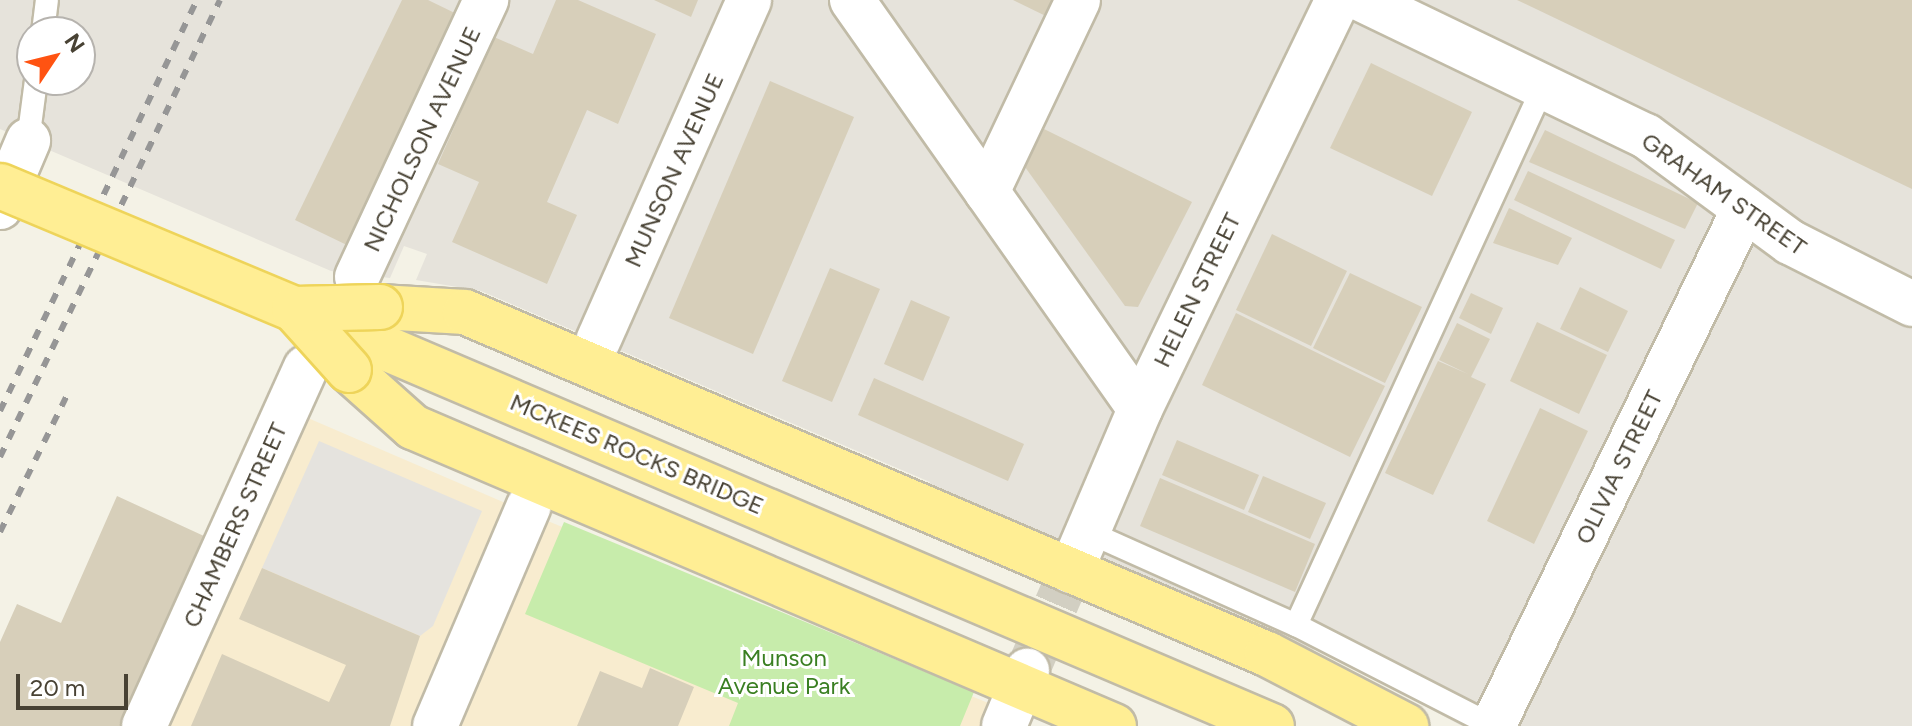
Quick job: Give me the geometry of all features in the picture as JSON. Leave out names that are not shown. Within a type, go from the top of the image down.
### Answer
[{"type":"main road","name":"MCKEES ROCKS BRIDGE","points":[[0,186],[1272,726]]},
{"type":"main road","points":[[1114,726],[1024,679],[413,427],[349,370],[303,313],[369,292],[465,312],[1075,562],[1267,654],[1406,726]]},
{"type":"street","name":"NICHOLSON AVENUE","points":[[369,292],[486,0]]},
{"type":"street","name":"MUNSON AVENUE","points":[[598,341],[749,0]]},
{"type":"street","points":[[852,0],[1140,409]]},
{"type":"street","points":[[987,192],[1078,0]]},
{"type":"street","name":"HELEN STREET","points":[[1075,562],[1140,409],[1338,0]]},
{"type":"street","name":"GRAHAM STREET","points":[[1363,0],[1646,136],[1815,258],[1912,304]]},
{"type":"street","points":[[0,207],[28,141]]},
{"type":"street","name":"OLIVIA STREET","points":[[1493,726],[1744,209]]},
{"type":"street","name":"CHAMBERS STREET","points":[[144,726],[306,368]]},
{"type":"street","points":[[435,726],[529,506]]},
{"type":"street","points":[[1004,726],[1024,679]]},
{"type":"lane","points":[[1296,625],[1543,87]]},
{"type":"lane","points":[[28,141],[34,96]]},
{"type":"lane","points":[[1075,562],[1296,625],[1493,726]]},
{"type":"shaded area","points":[[0,0],[1912,0],[1912,726],[1462,726],[1315,647],[1296,683],[914,520],[930,482],[481,291],[416,280],[427,254],[404,246],[390,278],[331,271],[0,129]]},
{"type":"shaded area","points":[[287,409],[526,512],[1010,712],[1004,726],[144,726]]},
{"type":"shaded area","points":[[319,441],[482,511],[433,626],[420,636],[262,568]]},
{"type":"green space","name":"Munson Avenue Park","points":[[564,522],[974,692],[960,726],[729,726],[738,703],[525,614]]},
{"type":"building","points":[[402,0],[428,0],[463,17],[351,247],[295,220]]},
{"type":"building","points":[[556,0],[578,0],[656,34],[618,124],[587,110],[547,202],[577,215],[547,284],[452,242],[479,182],[438,164],[494,37],[533,54]]},
{"type":"building","points":[[654,0],[698,0],[691,17]]},
{"type":"building","points":[[1013,0],[1064,0],[1054,20]]},
{"type":"building","points":[[1517,0],[1912,0],[1912,189]]},
{"type":"building","points":[[1371,63],[1472,112],[1432,196],[1330,148]]},
{"type":"building","points":[[770,81],[854,117],[753,354],[669,318]]},
{"type":"building","points":[[1044,129],[1192,202],[1138,307],[1125,306],[1025,167]]},
{"type":"building","points":[[1545,130],[1698,203],[1685,229],[1529,162]]},
{"type":"building","points":[[1528,171],[1675,240],[1661,269],[1514,200]]},
{"type":"building","points":[[1509,208],[1572,238],[1558,265],[1493,243]]},
{"type":"building","points":[[1272,234],[1347,271],[1311,346],[1236,310]]},
{"type":"building","points":[[830,268],[880,289],[832,402],[782,381]]},
{"type":"building","points":[[1350,273],[1422,307],[1385,383],[1313,348]]},
{"type":"building","points":[[1580,287],[1628,311],[1608,352],[1560,329]]},
{"type":"building","points":[[1471,293],[1503,308],[1491,334],[1459,318]]},
{"type":"building","points":[[911,300],[950,317],[923,381],[884,364]]},
{"type":"building","points":[[1236,313],[1385,386],[1350,457],[1202,385]]},
{"type":"building","points":[[1537,322],[1607,355],[1579,414],[1510,381]]},
{"type":"building","points":[[1457,323],[1490,339],[1471,377],[1486,384],[1433,495],[1385,473],[1438,361],[1468,374],[1439,360]]},
{"type":"building","points":[[874,378],[1024,444],[1008,481],[858,415]]},
{"type":"building","points":[[1540,408],[1588,431],[1534,544],[1487,521]]},
{"type":"building","points":[[1177,440],[1259,475],[1244,510],[1162,475]]},
{"type":"building","points":[[1263,476],[1326,503],[1310,539],[1248,512]]},
{"type":"building","points":[[1160,478],[1315,544],[1295,592],[1140,526]]},
{"type":"building","points":[[117,496],[217,542],[134,726],[0,726],[0,642],[17,604],[61,623]]},
{"type":"building","points":[[262,568],[420,636],[390,726],[191,726],[222,654],[329,702],[346,665],[239,619]]},
{"type":"building","points":[[650,668],[694,687],[678,726],[577,726],[600,671],[642,688]]},
{"type":"tunnel","points":[[529,506],[598,341]]},
{"type":"tunnel","points":[[1030,665],[1065,584]]},
{"type":"railway","points":[[0,411],[197,0]]},
{"type":"railway","points":[[0,457],[220,0]]},
{"type":"railway","points":[[0,532],[66,397]]}]
